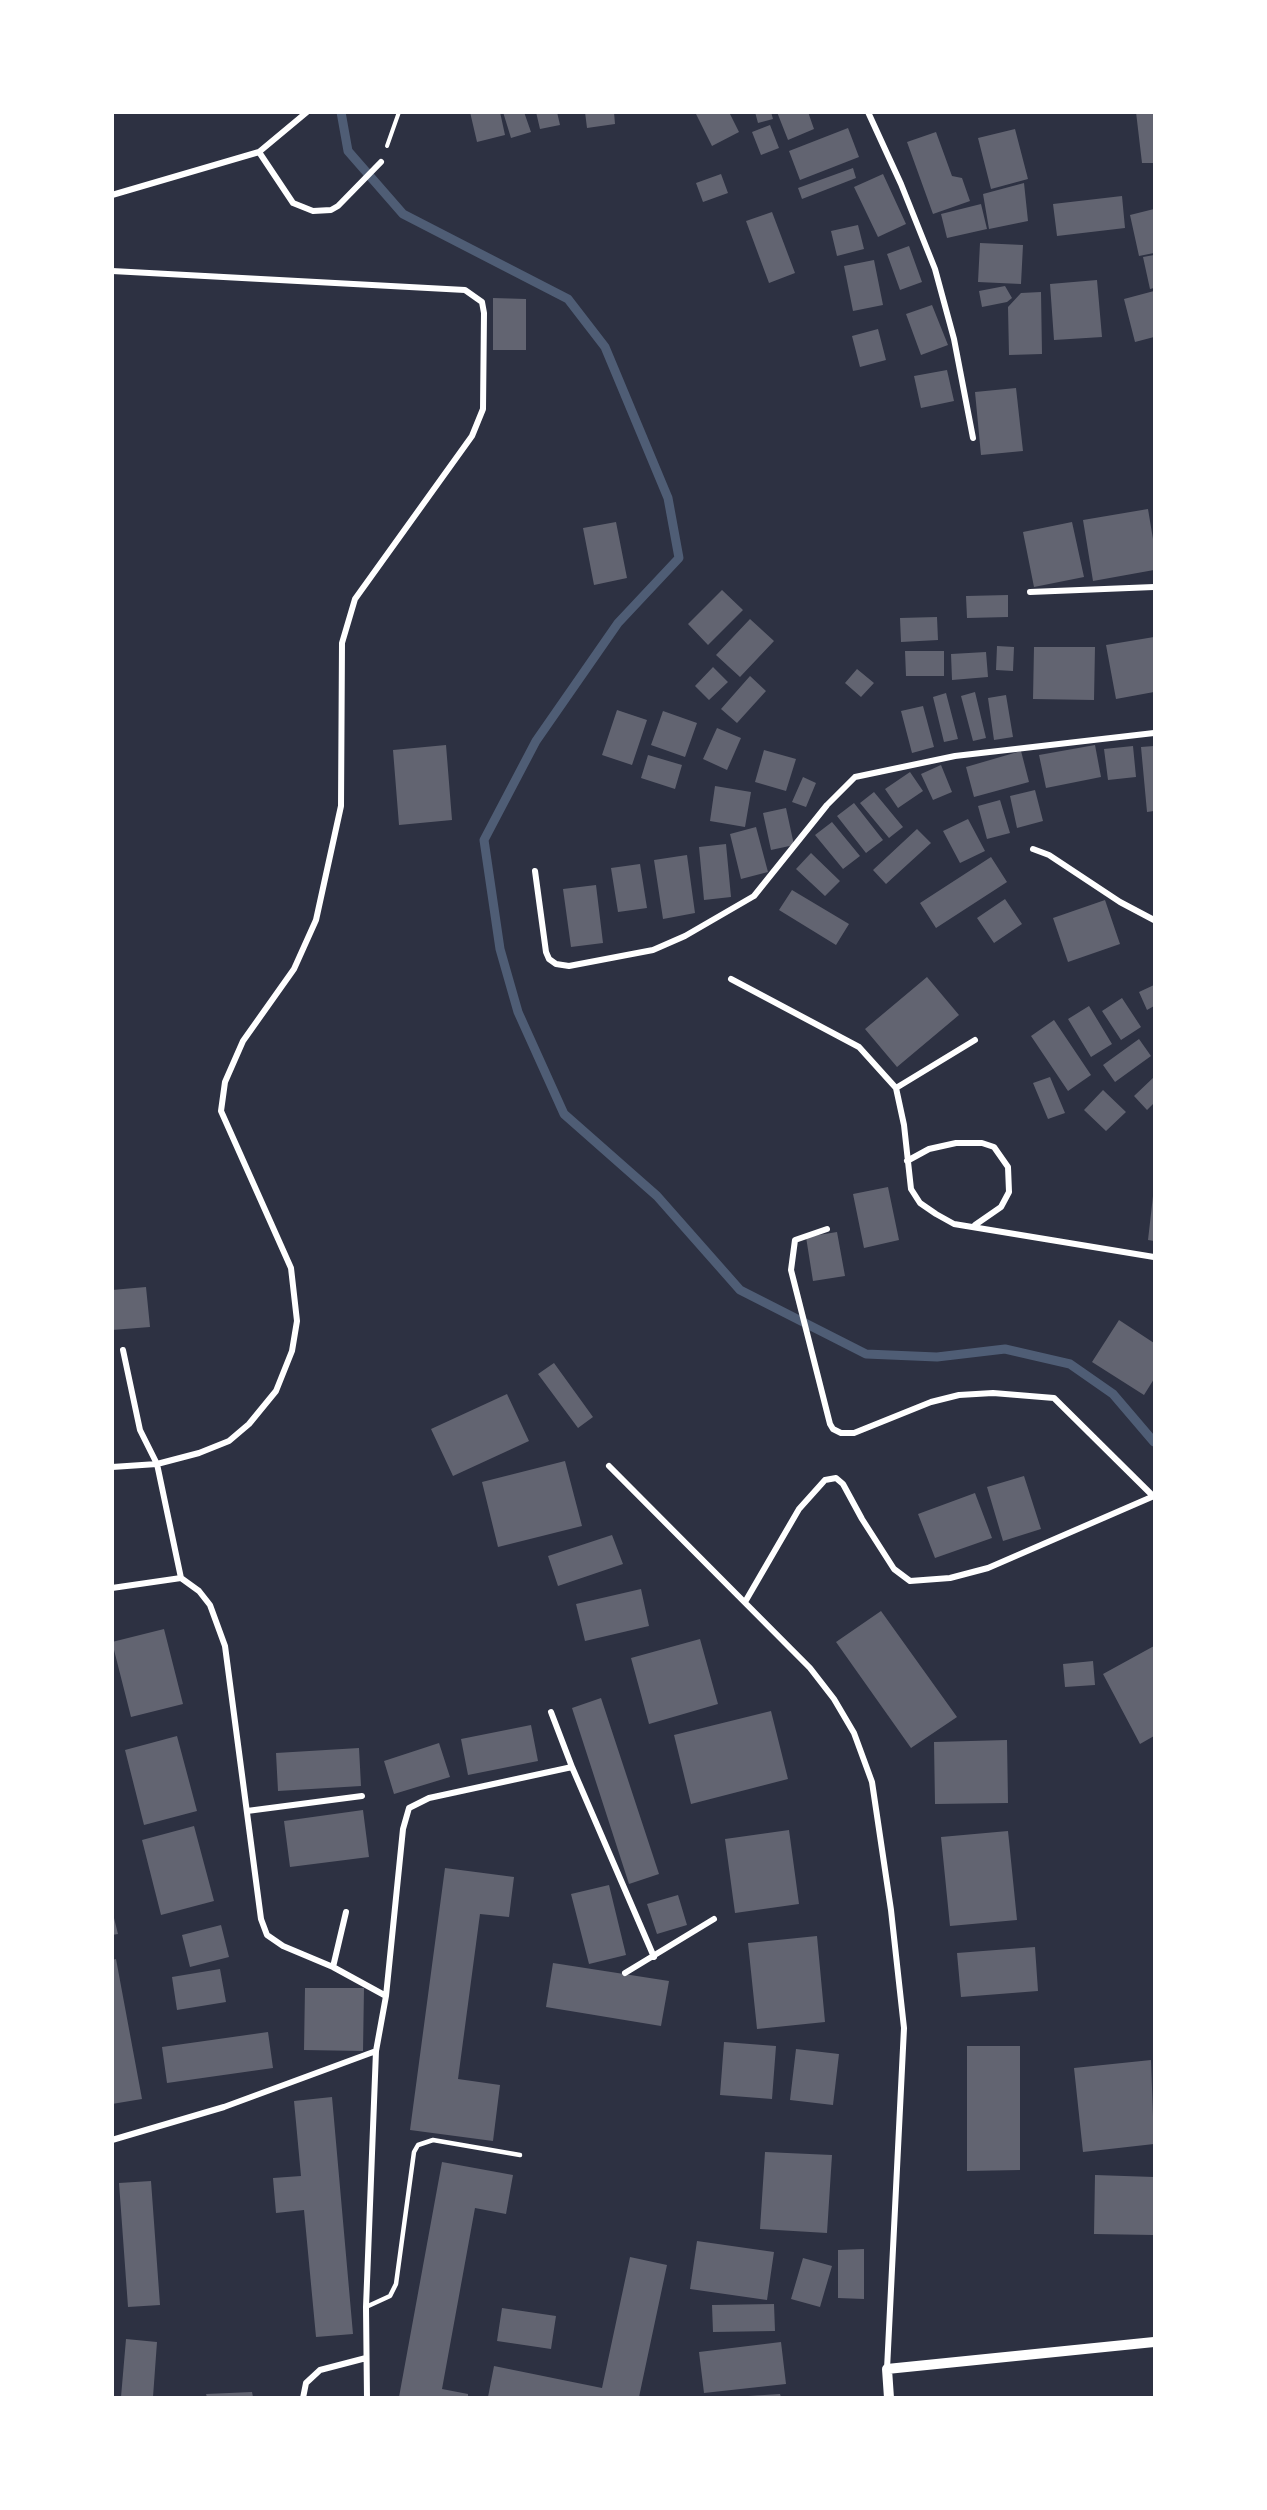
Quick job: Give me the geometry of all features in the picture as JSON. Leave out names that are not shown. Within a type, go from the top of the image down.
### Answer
[{"type":"street","points":[[112,195],[259,152],[307,112]]},
{"type":"street","points":[[868,112],[901,184],[935,268],[954,339],[973,438]]},
{"type":"street","points":[[259,152],[293,203],[301,208],[314,211],[332,210],[381,162]]},
{"type":"street","points":[[112,271],[465,290],[482,302],[484,314],[483,410],[472,436],[355,599],[342,643],[341,806],[316,920],[294,969],[243,1041],[225,1082],[221,1111],[291,1268],[297,1321],[292,1351],[276,1391],[249,1424],[230,1441],[199,1453],[157,1464],[112,1467]]},
{"type":"street","points":[[1030,592],[1155,587]]},
{"type":"street","points":[[535,871],[546,952],[549,959],[556,964],[569,966],[653,950],[685,936],[754,896],[827,805],[855,777],[955,756],[1155,733]]},
{"type":"street","points":[[1033,849],[1049,855],[1120,902],[1155,920]]},
{"type":"street","points":[[731,979],[859,1047],[896,1088],[904,1125],[911,1189],[920,1203],[954,1224],[1155,1257]]},
{"type":"street","points":[[896,1088],[975,1040]]},
{"type":"street","points":[[907,1161],[929,1149],[956,1143],[982,1143],[994,1147],[1008,1167],[1009,1192],[1001,1207],[975,1226]]},
{"type":"street","points":[[745,1602],[798,1509],[825,1480],[836,1478],[843,1484],[894,1569],[910,1581],[950,1578],[988,1568],[1154,1496],[1054,1398],[993,1393],[959,1395],[931,1402],[854,1433],[841,1433],[830,1424],[790,1270],[795,1240],[827,1229]]},
{"type":"street","points":[[123,1350],[140,1430],[157,1464],[181,1578],[199,1591],[210,1605],[225,1646],[261,1919],[267,1935],[282,1946],[333,1967],[386,1996]]},
{"type":"street","points":[[609,1466],[810,1668],[834,1699],[854,1733],[872,1782],[891,1910],[904,2028],[887,2369],[889,2397]]},
{"type":"street","points":[[112,1588],[181,1578]]},
{"type":"street","points":[[551,1712],[572,1767],[654,1957]]},
{"type":"street","points":[[367,2397],[366,2307],[376,2051],[386,1996],[403,1829],[409,1808],[429,1798],[572,1767]]},
{"type":"street","points":[[247,1811],[362,1796]]},
{"type":"street","points":[[333,1967],[346,1912]]},
{"type":"street","points":[[625,1973],[714,1919]]},
{"type":"street","points":[[112,2140],[224,2107],[376,2051]]},
{"type":"street","points":[[887,2369],[1155,2342]]},
{"type":"street","points":[[303,2397],[306,2383],[320,2370],[366,2358]]},
{"type":"lane","points":[[366,2307],[390,2296],[396,2284],[414,2152],[418,2145],[433,2140],[520,2155]]},
{"type":"path","points":[[381,162],[399,112]]},
{"type":"building","points":[[470,112],[500,112],[505,135],[477,142]]},
{"type":"building","points":[[503,112],[524,112],[531,132],[511,138]]},
{"type":"building","points":[[536,112],[557,112],[560,125],[540,129]]},
{"type":"building","points":[[585,112],[614,112],[615,124],[587,128]]},
{"type":"building","points":[[695,112],[729,112],[739,132],[712,146]]},
{"type":"building","points":[[755,112],[771,112],[773,119],[758,123]]},
{"type":"building","points":[[777,112],[808,112],[814,129],[788,140]]},
{"type":"building","points":[[1136,112],[1154,112],[1154,163],[1142,163]]},
{"type":"building","points":[[770,125],[779,148],[761,155],[752,132]]},
{"type":"building","points":[[848,128],[859,157],[800,180],[789,151]]},
{"type":"building","points":[[1015,129],[1028,179],[991,189],[978,138]]},
{"type":"building","points":[[936,132],[952,176],[962,178],[970,201],[933,214],[907,142]]},
{"type":"building","points":[[853,168],[856,178],[802,199],[798,188]]},
{"type":"building","points":[[721,174],[728,193],[703,202],[696,183]]},
{"type":"building","points":[[883,174],[906,224],[878,237],[854,187]]},
{"type":"building","points":[[1024,183],[1028,221],[989,229],[983,194]]},
{"type":"building","points":[[1122,196],[1125,228],[1057,236],[1053,204]]},
{"type":"building","points":[[981,204],[987,229],[947,238],[941,214]]},
{"type":"building","points":[[1154,209],[1154,253],[1139,256],[1130,215]]},
{"type":"building","points":[[772,212],[795,273],[769,283],[746,221]]},
{"type":"building","points":[[858,225],[864,249],[837,256],[831,231]]},
{"type":"building","points":[[980,243],[1023,245],[1021,284],[978,282]]},
{"type":"building","points":[[909,246],[922,282],[900,290],[887,254]]},
{"type":"building","points":[[1154,255],[1154,288],[1150,289],[1143,257]]},
{"type":"building","points":[[874,260],[883,305],[853,311],[844,266]]},
{"type":"building","points":[[1097,280],[1102,337],[1054,340],[1050,284]]},
{"type":"building","points":[[1005,286],[1012,298],[1007,302],[982,307],[979,291]]},
{"type":"building","points":[[1154,291],[1154,337],[1135,342],[1124,299]]},
{"type":"building","points":[[1041,292],[1042,354],[1009,355],[1008,307],[1021,293]]},
{"type":"building","points":[[493,298],[526,299],[526,350],[493,350]]},
{"type":"building","points":[[932,305],[948,345],[921,355],[906,314]]},
{"type":"building","points":[[878,329],[886,360],[860,367],[852,336]]},
{"type":"building","points":[[947,370],[954,401],[921,408],[914,376]]},
{"type":"building","points":[[1016,388],[1023,451],[981,455],[975,392]]},
{"type":"building","points":[[1148,509],[1154,545],[1154,570],[1093,581],[1083,520]]},
{"type":"building","points":[[616,522],[627,578],[594,585],[583,528]]},
{"type":"building","points":[[1072,522],[1084,577],[1034,587],[1023,532]]},
{"type":"building","points":[[722,590],[743,610],[708,645],[688,624]]},
{"type":"building","points":[[1008,595],[1008,617],[967,618],[966,596]]},
{"type":"building","points":[[937,617],[938,640],[901,642],[900,618]]},
{"type":"building","points":[[750,619],[774,641],[740,677],[716,655]]},
{"type":"building","points":[[1154,637],[1154,692],[1116,699],[1106,645]]},
{"type":"building","points":[[997,646],[1014,647],[1013,671],[996,670]]},
{"type":"building","points":[[1034,647],[1095,647],[1094,700],[1033,699]]},
{"type":"building","points":[[905,651],[944,651],[944,676],[906,676]]},
{"type":"building","points":[[986,652],[988,677],[952,680],[951,654]]},
{"type":"building","points":[[713,667],[728,682],[709,700],[695,686]]},
{"type":"building","points":[[857,669],[874,683],[861,697],[845,683]]},
{"type":"building","points":[[750,676],[766,691],[737,723],[721,709]]},
{"type":"building","points":[[975,692],[986,738],[973,741],[961,696]]},
{"type":"building","points":[[946,693],[958,739],[944,742],[933,697]]},
{"type":"building","points":[[1006,695],[1013,737],[994,740],[988,698]]},
{"type":"building","points":[[923,706],[934,747],[912,753],[901,711]]},
{"type":"building","points":[[617,710],[647,720],[632,765],[602,755]]},
{"type":"building","points":[[663,711],[697,723],[685,757],[651,745]]},
{"type":"building","points":[[717,728],[741,738],[727,770],[703,759]]},
{"type":"building","points":[[446,745],[452,820],[399,825],[393,750]]},
{"type":"building","points":[[1095,745],[1101,777],[1046,788],[1039,755]]},
{"type":"building","points":[[1133,746],[1136,777],[1108,780],[1104,749]]},
{"type":"building","points":[[1154,746],[1154,811],[1147,812],[1141,747]]},
{"type":"building","points":[[764,750],[796,759],[786,791],[755,782]]},
{"type":"building","points":[[1021,751],[1029,782],[974,797],[966,767]]},
{"type":"building","points":[[648,755],[682,765],[675,789],[641,778]]},
{"type":"building","points":[[941,765],[952,792],[933,800],[921,774]]},
{"type":"building","points":[[910,772],[923,791],[898,808],[885,789]]},
{"type":"building","points":[[803,777],[816,783],[806,807],[792,802]]},
{"type":"building","points":[[715,786],[751,792],[745,827],[710,821]]},
{"type":"building","points":[[1035,790],[1043,821],[1017,828],[1010,796]]},
{"type":"building","points":[[874,792],[903,827],[889,838],[860,803]]},
{"type":"building","points":[[1000,800],[1010,833],[987,839],[978,806]]},
{"type":"building","points":[[854,803],[883,840],[866,853],[837,816]]},
{"type":"building","points":[[786,808],[794,845],[771,850],[763,813]]},
{"type":"building","points":[[968,819],[985,851],[960,863],[943,831]]},
{"type":"building","points":[[832,822],[860,856],[843,869],[815,835]]},
{"type":"building","points":[[756,827],[768,872],[741,879],[730,834]]},
{"type":"building","points":[[917,829],[931,843],[886,884],[873,870]]},
{"type":"building","points":[[726,844],[731,897],[704,900],[699,847]]},
{"type":"building","points":[[811,853],[840,881],[825,896],[796,869]]},
{"type":"building","points":[[687,855],[695,913],[663,919],[654,860]]},
{"type":"building","points":[[991,857],[1007,882],[936,928],[920,903]]},
{"type":"building","points":[[640,864],[647,908],[618,912],[611,868]]},
{"type":"building","points":[[596,885],[603,943],[571,947],[563,889]]},
{"type":"building","points":[[792,890],[849,924],[836,945],[779,910]]},
{"type":"building","points":[[1005,899],[1022,924],[994,943],[977,918]]},
{"type":"building","points":[[1105,900],[1120,944],[1068,962],[1053,918]]},
{"type":"building","points":[[927,977],[959,1015],[897,1067],[865,1029]]},
{"type":"building","points":[[1154,985],[1154,1006],[1147,1010],[1139,992]]},
{"type":"building","points":[[1122,998],[1141,1027],[1121,1040],[1102,1011]]},
{"type":"building","points":[[1089,1006],[1112,1044],[1091,1057],[1068,1019]]},
{"type":"building","points":[[1054,1020],[1091,1075],[1068,1091],[1031,1036]]},
{"type":"building","points":[[1139,1039],[1151,1056],[1115,1082],[1103,1065]]},
{"type":"building","points":[[1050,1077],[1065,1113],[1048,1119],[1033,1083]]},
{"type":"building","points":[[1154,1077],[1154,1103],[1147,1110],[1134,1096]]},
{"type":"building","points":[[1103,1090],[1126,1112],[1106,1131],[1084,1110]]},
{"type":"building","points":[[888,1187],[899,1240],[864,1248],[853,1194]]},
{"type":"building","points":[[1154,1196],[1154,1241],[1148,1240]]},
{"type":"building","points":[[837,1232],[845,1276],[813,1281],[806,1237]]},
{"type":"building","points":[[146,1287],[150,1327],[112,1330],[112,1290]]},
{"type":"building","points":[[1119,1320],[1154,1343],[1154,1379],[1144,1395],[1092,1362]]},
{"type":"building","points":[[554,1363],[593,1417],[578,1428],[538,1374]]},
{"type":"building","points":[[507,1394],[529,1441],[453,1476],[431,1429]]},
{"type":"building","points":[[565,1461],[582,1526],[498,1547],[482,1482]]},
{"type":"building","points":[[1024,1476],[1041,1529],[1003,1541],[987,1487]]},
{"type":"building","points":[[975,1493],[992,1538],[935,1558],[918,1514]]},
{"type":"building","points":[[612,1535],[623,1564],[558,1586],[548,1556]]},
{"type":"building","points":[[641,1589],[649,1626],[585,1641],[576,1604]]},
{"type":"building","points":[[881,1611],[957,1717],[911,1748],[836,1642]]},
{"type":"building","points":[[164,1629],[183,1704],[131,1717],[112,1642]]},
{"type":"building","points":[[700,1639],[718,1704],[649,1724],[631,1658]]},
{"type":"building","points":[[1154,1646],[1154,1736],[1140,1744],[1103,1674]]},
{"type":"building","points":[[1093,1661],[1095,1685],[1065,1687],[1063,1664]]},
{"type":"building","points":[[601,1698],[659,1874],[629,1884],[572,1708]]},
{"type":"building","points":[[771,1711],[788,1779],[691,1804],[674,1735]]},
{"type":"building","points":[[531,1725],[538,1761],[468,1775],[461,1739]]},
{"type":"building","points":[[177,1736],[197,1811],[144,1825],[125,1750]]},
{"type":"building","points":[[1007,1740],[1008,1803],[935,1804],[934,1742]]},
{"type":"building","points":[[439,1743],[450,1777],[394,1794],[384,1761]]},
{"type":"building","points":[[359,1748],[361,1786],[278,1791],[276,1753]]},
{"type":"building","points":[[363,1810],[369,1857],[290,1867],[284,1821]]},
{"type":"building","points":[[194,1826],[214,1901],[161,1915],[142,1840]]},
{"type":"building","points":[[789,1830],[799,1904],[735,1913],[725,1839]]},
{"type":"building","points":[[1008,1831],[1017,1920],[950,1926],[941,1837]]},
{"type":"building","points":[[445,1868],[514,1877],[509,1917],[480,1914],[458,2079],[500,2085],[493,2141],[410,2130]]},
{"type":"building","points":[[609,1885],[626,1955],[589,1964],[571,1894]]},
{"type":"building","points":[[678,1895],[687,1925],[657,1934],[647,1904]]},
{"type":"building","points":[[112,1910],[118,1934],[112,1935]]},
{"type":"building","points":[[221,1925],[229,1957],[190,1967],[182,1935]]},
{"type":"building","points":[[817,1936],[825,2022],[757,2029],[748,1943]]},
{"type":"building","points":[[1035,1947],[1038,1991],[961,1997],[957,1953]]},
{"type":"building","points":[[116,1959],[142,2099],[112,2104],[112,1960]]},
{"type":"building","points":[[553,1963],[669,1981],[661,2026],[546,2007]]},
{"type":"building","points":[[220,1969],[226,2002],[177,2010],[172,1977]]},
{"type":"building","points":[[305,1988],[364,1988],[363,2051],[304,2050]]},
{"type":"building","points":[[268,2032],[273,2068],[167,2083],[162,2047]]},
{"type":"building","points":[[724,2042],[776,2046],[772,2099],[720,2095]]},
{"type":"building","points":[[967,2046],[1020,2046],[1020,2170],[967,2171]]},
{"type":"building","points":[[796,2049],[839,2054],[833,2105],[790,2100]]},
{"type":"building","points":[[1151,2060],[1154,2144],[1083,2152],[1074,2068]]},
{"type":"building","points":[[332,2097],[353,2334],[316,2337],[304,2210],[276,2213],[273,2178],[301,2176],[294,2101]]},
{"type":"building","points":[[765,2152],[832,2155],[827,2233],[760,2229]]},
{"type":"building","points":[[442,2162],[513,2175],[506,2214],[475,2208],[442,2389],[468,2394],[468,2397],[399,2397]]},
{"type":"building","points":[[1095,2175],[1154,2177],[1154,2235],[1094,2234]]},
{"type":"building","points":[[151,2181],[160,2305],[128,2307],[119,2183]]},
{"type":"building","points":[[697,2241],[774,2252],[767,2300],[690,2289]]},
{"type":"building","points":[[864,2249],[864,2299],[838,2298],[838,2250]]},
{"type":"building","points":[[630,2257],[667,2265],[639,2397],[488,2397],[494,2366],[602,2388]]},
{"type":"building","points":[[803,2258],[832,2266],[820,2307],[791,2299]]},
{"type":"building","points":[[774,2304],[775,2331],[713,2332],[712,2305]]},
{"type":"building","points":[[502,2308],[556,2316],[551,2349],[497,2341]]},
{"type":"building","points":[[126,2339],[157,2342],[153,2397],[121,2397]]},
{"type":"building","points":[[781,2342],[786,2384],[704,2393],[699,2352]]},
{"type":"building","points":[[252,2392],[253,2397],[207,2397],[206,2394]]},
{"type":"building","points":[[780,2394],[781,2397],[748,2397],[748,2396]]},
{"type":"waterway","points":[[341,112],[348,151],[403,214],[568,299],[605,347],[668,498],[679,558],[618,623],[536,741],[484,840],[500,949],[518,1012],[564,1114],[657,1196],[740,1290],[866,1354],[937,1357],[1005,1349],[1070,1364],[1113,1394],[1154,1442]]}]
